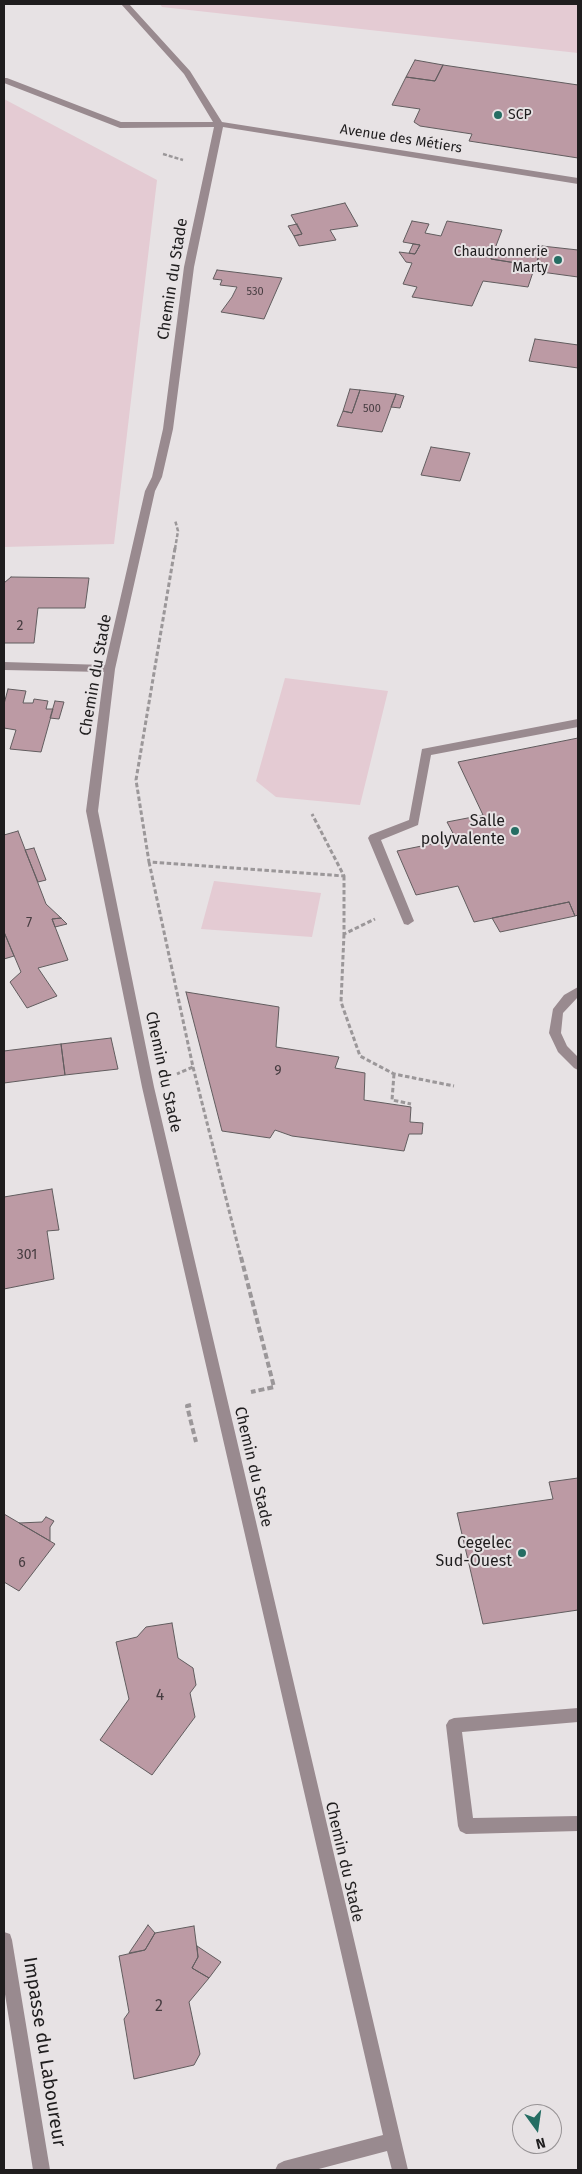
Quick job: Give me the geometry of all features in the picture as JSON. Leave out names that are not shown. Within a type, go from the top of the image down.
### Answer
[{"type":"street","points":[[125,4],[187,73],[219,124]]},
{"type":"street","name":"Avenue des Métiers","points":[[4,80],[120,125],[219,124],[578,181]]},
{"type":"street","name":"Chemin du Stade","points":[[219,124],[189,267],[168,429],[157,477],[150,491],[110,669],[92,811],[148,1087],[400,2170]]},
{"type":"street","points":[[4,666],[110,669]]},
{"type":"street","points":[[408,921],[374,838],[414,822],[426,752],[578,723]]},
{"type":"street","points":[[578,990],[568,998],[557,1012],[555,1033],[562,1049],[578,1065]]},
{"type":"street","points":[[578,1715],[454,1725],[466,1826],[578,1824]]},
{"type":"street","name":"Impasse du Laboureur","points":[[4,1940],[42,2170]]},
{"type":"street","points":[[284,2170],[392,2141]]},
{"type":"path","points":[[150,491],[170,498],[178,531],[136,780],[149,862],[192,1067],[274,1387],[220,1398]]},
{"type":"path","points":[[312,814],[344,876],[341,1002],[360,1056],[394,1074],[454,1086]]},
{"type":"path","points":[[149,862],[344,876]]},
{"type":"path","points":[[344,934],[402,906]]},
{"type":"path","points":[[148,1087],[192,1067]]},
{"type":"path","points":[[394,1074],[392,1100],[411,1104]]},
{"type":"shaded area","points":[[160,4],[578,4],[578,53],[162,7]]},
{"type":"shaded area","points":[[4,99],[157,180],[114,544],[4,547]]},
{"type":"shaded area","points":[[285,678],[388,691],[360,805],[276,797],[256,781]]},
{"type":"shaded area","points":[[214,881],[321,893],[312,937],[201,929]]},
{"type":"building","points":[[415,60],[443,65],[435,81],[406,77]]},
{"type":"building","name":"SCP","points":[[443,65],[578,85],[578,158],[469,141],[472,134],[420,126],[414,122],[420,109],[392,105],[406,77],[435,81]]},
{"type":"building","points":[[345,203],[358,226],[330,230],[336,240],[299,246],[294,236],[302,234],[291,215]]},
{"type":"building","points":[[412,221],[429,224],[425,233],[441,236],[447,221],[502,230],[491,259],[535,266],[528,287],[483,281],[472,306],[412,297],[417,287],[403,284],[412,263],[406,262],[399,252],[415,254],[420,245],[403,242]]},
{"type":"building","points":[[297,224],[302,234],[294,236],[288,226]]},
{"type":"building","points":[[413,244],[420,245],[415,254],[409,253]]},
{"type":"building","name":"Chaudronnerie Marty","points":[[542,246],[578,250],[578,277],[534,271]]},
{"type":"building","points":[[495,247],[540,254],[535,266],[491,259]]},
{"type":"building","points":[[217,270],[282,278],[264,319],[221,312],[237,287],[220,285],[222,280],[213,279]]},
{"type":"building","points":[[535,339],[578,345],[578,368],[529,361]]},
{"type":"building","points":[[350,389],[360,390],[352,413],[343,411]]},
{"type":"building","points":[[360,390],[396,394],[382,432],[337,426],[343,411],[352,413]]},
{"type":"building","points":[[396,394],[404,396],[400,408],[391,407]]},
{"type":"building","points":[[431,447],[470,453],[460,481],[421,475]]},
{"type":"building","points":[[11,577],[89,578],[85,608],[38,608],[34,643],[4,643],[4,583]]},
{"type":"building","points":[[8,689],[26,691],[23,703],[33,703],[34,699],[48,701],[46,709],[53,709],[41,752],[10,749],[16,730],[4,728],[4,704]]},
{"type":"building","points":[[55,701],[64,702],[59,719],[50,718]]},
{"type":"building","name":"Salle polyvalente","points":[[578,738],[578,915],[575,916],[569,902],[474,922],[458,886],[416,895],[397,851],[456,839],[447,822],[483,815],[458,762]]},
{"type":"building","points":[[18,831],[46,904],[61,918],[52,919],[68,960],[38,968],[57,996],[27,1008],[10,982],[21,972],[4,932],[4,835]]},
{"type":"building","points":[[34,848],[46,880],[38,882],[25,850]]},
{"type":"building","points":[[569,902],[575,916],[500,932],[492,918]]},
{"type":"building","points":[[61,918],[67,924],[55,927],[52,919]]},
{"type":"building","points":[[4,932],[14,956],[4,959]]},
{"type":"building","points":[[186,992],[279,1007],[276,1047],[339,1057],[335,1068],[365,1073],[364,1100],[411,1107],[410,1122],[423,1123],[422,1134],[409,1134],[404,1151],[292,1136],[275,1130],[270,1138],[222,1131]]},
{"type":"building","points":[[111,1038],[118,1069],[65,1075],[61,1044]]},
{"type":"building","points":[[61,1044],[65,1075],[4,1083],[4,1051]]},
{"type":"building","points":[[52,1189],[59,1230],[47,1231],[54,1279],[4,1289],[4,1197]]},
{"type":"building","name":"Cegelec Sud-Ouest","points":[[578,1478],[578,1610],[483,1624],[457,1513],[553,1499],[549,1482]]},
{"type":"building","points":[[4,1514],[55,1544],[19,1591],[4,1582]]},
{"type":"building","points":[[46,1517],[54,1521],[50,1527],[50,1541],[19,1523],[42,1522]]},
{"type":"building","points":[[172,1623],[178,1658],[193,1668],[196,1685],[190,1693],[195,1717],[152,1775],[100,1740],[129,1699],[116,1642],[137,1637],[146,1627]]},
{"type":"building","points":[[148,1925],[155,1933],[145,1950],[129,1953]]},
{"type":"building","points":[[194,1926],[198,1957],[192,1968],[209,1978],[189,2002],[200,2054],[194,2065],[134,2079],[124,2019],[129,2012],[119,1956],[145,1950],[155,1933]]},
{"type":"building","points":[[197,1946],[221,1962],[209,1978],[192,1968],[198,1957]]},
{"type":"place","name":"SCP","points":[[498,115]]},
{"type":"place","name":"Chaudronnerie Marty","points":[[558,260]]},
{"type":"place","name":"Salle polyvalente","points":[[515,831]]},
{"type":"place","name":"Cegelec Sud-Ouest","points":[[522,1553]]}]
